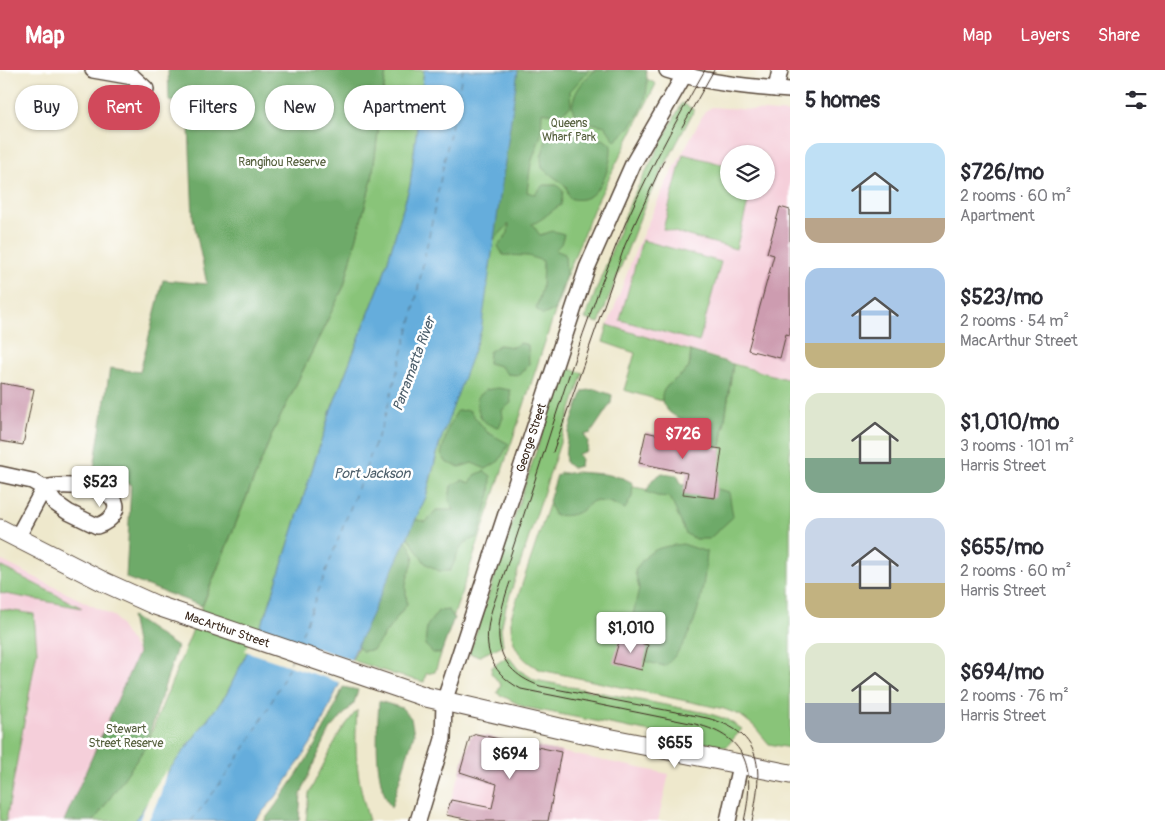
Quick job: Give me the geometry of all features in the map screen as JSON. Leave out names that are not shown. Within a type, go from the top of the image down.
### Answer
[{"type":"main road","name":"MacArthur Street","points":[[0,530],[104,582],[155,604],[444,702],[567,730],[790,774]]},
{"type":"street","points":[[93,70],[133,77],[142,85]]},
{"type":"street","points":[[667,70],[723,83],[783,89],[780,70]]},
{"type":"street","name":"George Street","points":[[418,821],[443,739],[444,702],[587,268],[633,164],[685,73]]},
{"type":"street","points":[[0,474],[32,481],[44,488],[17,538]]},
{"type":"street","points":[[728,821],[740,765]]},
{"type":"shaded area","points":[[712,107],[790,113],[790,380],[608,325],[636,249],[665,185],[705,111]]},
{"type":"shaded area","points":[[0,560],[115,617],[138,653],[64,821],[0,821]]},
{"type":"shaded area","points":[[473,734],[669,774],[658,821],[475,821],[446,815]]},
{"type":"green space","name":"Rangihou Reserve","points":[[168,70],[386,71],[384,85],[344,85],[344,130],[378,130],[372,179],[344,286],[273,432],[202,606],[126,578],[131,484],[94,468],[110,368],[140,372],[163,280],[207,284],[193,218],[189,130],[255,130],[255,85],[170,85],[169,101]]},
{"type":"green space","points":[[386,70],[424,70],[422,85],[384,85]]},
{"type":"green space","points":[[512,70],[589,70],[570,91],[571,106],[559,115],[542,112],[541,135],[531,163],[527,192],[535,194],[543,185],[557,185],[563,191],[561,205],[532,224],[540,235],[553,231],[564,234],[561,244],[555,250],[565,254],[566,275],[554,310],[543,315],[536,309],[542,288],[543,261],[528,256],[503,255],[498,246],[508,233],[509,224],[496,238],[486,240]]},
{"type":"green space","name":"Queens Wharf Park","points":[[518,70],[632,70],[656,84],[594,208],[569,270],[435,672],[426,674],[424,682],[352,660],[426,497],[493,241]]},
{"type":"green space","points":[[596,70],[646,70],[646,91],[641,110],[630,126],[615,141],[605,126],[581,120],[575,115],[573,108],[573,101],[580,86]]},
{"type":"green space","points":[[682,103],[694,110],[647,200],[599,323],[585,319],[632,198]]},
{"type":"green space","points":[[378,130],[417,130],[410,185],[383,277],[331,410],[267,612],[226,695],[167,773],[135,821],[93,821],[145,748],[273,432],[344,286],[372,179]]},
{"type":"green space","points":[[563,132],[593,140],[603,139],[611,145],[611,154],[606,174],[601,184],[588,197],[579,199],[569,198],[566,186],[542,168],[541,158],[547,137]]},
{"type":"green space","points":[[683,154],[720,164],[720,200],[749,200],[736,249],[663,229]]},
{"type":"green space","points":[[642,240],[721,262],[699,342],[620,320]]},
{"type":"green space","points":[[608,325],[691,351],[689,368],[666,388],[662,401],[624,390],[635,353],[603,342]]},
{"type":"green space","points":[[521,343],[528,345],[529,364],[519,375],[507,374],[500,366],[488,363],[489,352],[499,345],[513,347]]},
{"type":"green space","points":[[691,351],[733,364],[721,446],[708,447],[693,441],[682,419],[672,414],[662,402],[663,391],[689,368]]},
{"type":"green space","points":[[733,364],[790,380],[790,748],[769,744],[754,726],[740,715],[724,709],[541,670],[521,655],[512,635],[511,617],[560,472],[713,503]]},
{"type":"green space","points":[[564,367],[583,373],[506,607],[501,629],[503,645],[480,656],[469,654]]},
{"type":"green space","points":[[498,388],[510,390],[511,403],[502,410],[503,418],[499,427],[488,424],[479,414],[477,397],[485,390]]},
{"type":"green space","points":[[596,389],[612,395],[611,403],[591,433],[584,435],[588,441],[587,451],[578,454],[581,459],[580,466],[572,468],[566,463],[566,445],[570,427],[583,391]]},
{"type":"green space","points":[[469,410],[487,432],[509,444],[499,461],[486,469],[472,463],[460,467],[447,463],[441,454],[448,428],[457,411]]},
{"type":"green space","points":[[484,471],[491,476],[490,494],[478,537],[471,539],[462,546],[450,571],[439,571],[425,563],[406,534],[413,519],[426,522],[436,510],[454,510],[449,500],[451,486],[462,480],[470,483],[475,475]]},
{"type":"green space","points":[[575,472],[604,474],[623,478],[633,483],[632,497],[625,509],[609,502],[593,501],[575,514],[554,515],[549,501],[557,475]]},
{"type":"green space","points":[[662,473],[677,475],[682,485],[694,483],[729,492],[733,517],[709,539],[696,539],[686,534],[670,497],[657,496],[646,492],[652,480]]},
{"type":"green space","points":[[402,537],[412,550],[413,555],[406,584],[407,604],[373,650],[362,651],[356,644]]},
{"type":"green space","points":[[683,544],[707,552],[701,598],[691,628],[676,655],[665,666],[647,662],[637,651],[629,633],[639,588],[635,571],[644,558],[654,550]]},
{"type":"green space","points":[[0,566],[82,608],[0,593]]},
{"type":"green space","points":[[0,609],[34,614],[37,651],[6,821],[0,821]]},
{"type":"green space","points":[[449,610],[454,618],[441,653],[433,653],[425,645],[427,626],[438,611]]},
{"type":"green space","name":"Stewart Street Reserve","points":[[131,616],[177,647],[145,748],[94,821],[64,821],[138,653]]},
{"type":"green space","points":[[508,656],[519,670],[535,680],[707,713],[726,719],[742,729],[726,747],[524,707],[497,693],[501,685],[491,673],[492,667]]},
{"type":"green space","points":[[343,687],[358,690],[354,703],[330,730],[311,769],[301,794],[299,821],[264,821],[308,757],[327,723]]},
{"type":"green space","points":[[379,701],[402,708],[411,718],[414,734],[391,808],[385,796],[379,770],[377,742]]},
{"type":"green space","points":[[357,710],[357,766],[369,821],[306,821],[309,793],[339,734]]},
{"type":"water","name":"Port Jackson","points":[[424,70],[518,70],[481,331],[439,445],[426,497],[315,737],[276,797],[254,821],[135,821],[167,773],[226,695],[267,612],[331,410],[383,277],[410,185],[417,130],[464,130],[464,85],[422,85]]},
{"type":"pier","points":[[257,628],[355,661],[344,684],[245,651]]},
{"type":"pier","points":[[167,769],[160,796],[148,821],[139,821],[151,793]]},
{"type":"building","points":[[780,207],[790,210],[790,335],[786,334],[780,358],[748,350],[774,255],[767,253]]},
{"type":"building","points":[[0,383],[34,389],[23,445],[0,441]]},
{"type":"building","points":[[662,420],[676,423],[674,433],[688,436],[686,444],[722,449],[715,498],[683,494],[687,473],[639,463],[646,432],[659,435]]},
{"type":"building","points":[[620,638],[648,645],[642,670],[613,663]]},
{"type":"building","points":[[476,734],[561,752],[548,821],[475,821],[446,815],[451,800],[492,808],[497,784],[460,772],[470,737]]},
{"type":"ferry route","points":[[298,644],[383,423],[412,318],[463,70]]},
{"type":"ferry route","points":[[191,821],[234,764],[272,701],[292,659]]},
{"type":"tram line","points":[[705,70],[647,177],[617,243],[583,333],[492,609],[489,622],[488,645],[494,665],[501,674],[521,689],[695,724],[713,730],[727,738],[738,747],[748,772],[749,787],[744,821]]},
{"type":"tram line","points":[[682,127],[714,70]]},
{"type":"tram line","points":[[553,452],[625,245],[664,160]]},
{"type":"tram line","points":[[510,582],[499,629],[503,656],[511,668],[523,678],[540,686],[707,718],[726,725],[740,734],[750,744],[755,757],[758,771],[752,821]]},
{"type":"water label","name":"Parramatta River","points":[[414,364]]}]
